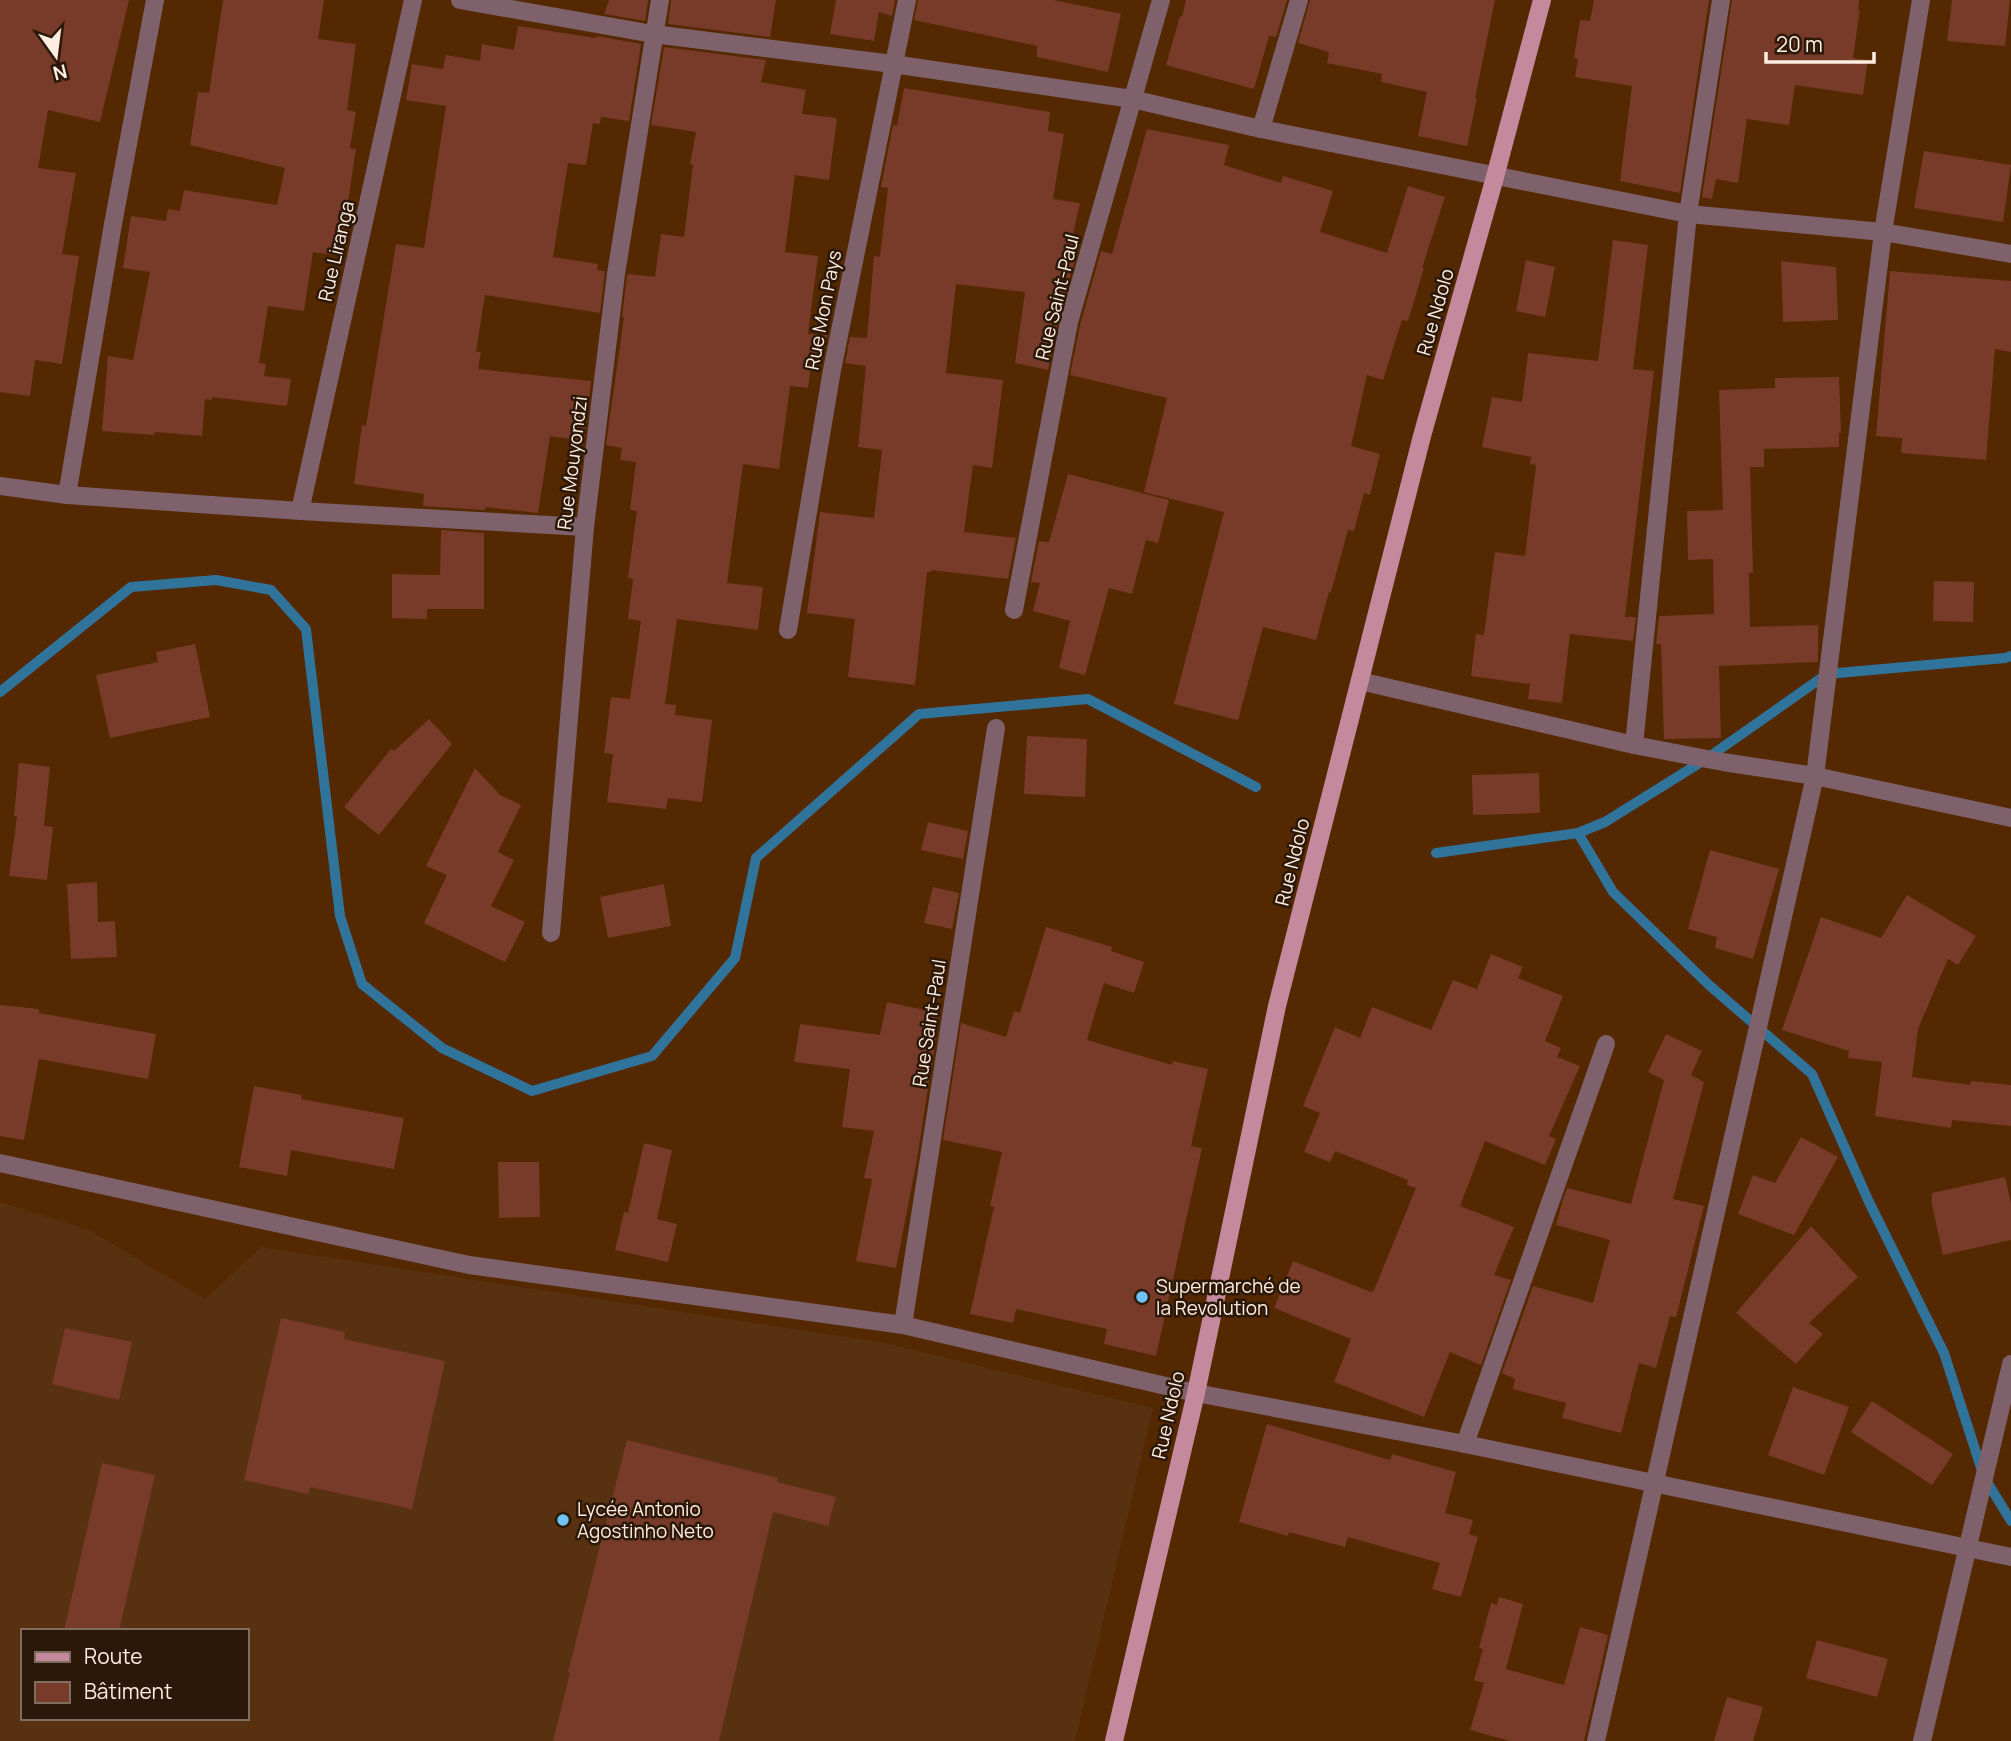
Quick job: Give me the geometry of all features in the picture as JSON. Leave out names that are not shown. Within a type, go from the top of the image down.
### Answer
[{"type":"main road","name":"Rue Ndolo","points":[[1114,1741],[1196,1393],[1277,1006],[1422,436],[1542,0]]},
{"type":"street","points":[[67,495],[113,224],[155,0]]},
{"type":"street","name":"Rue Liranga","points":[[300,511],[413,0]]},
{"type":"street","points":[[460,0],[653,34],[893,64],[1132,99],[1261,129],[1688,214],[1883,232],[2011,254]]},
{"type":"street","name":"Rue Mouyondzi","points":[[551,933],[585,527],[616,274],[660,0]]},
{"type":"street","name":"Rue Mon Pays","points":[[789,630],[832,370],[907,0]]},
{"type":"street","name":"Rue Saint-Paul","points":[[1014,610],[1069,322],[1161,0]]},
{"type":"street","points":[[1261,129],[1299,0]]},
{"type":"street","points":[[1634,745],[1688,214],[1721,0]]},
{"type":"street","points":[[1596,1741],[1815,776],[1883,232],[1921,0]]},
{"type":"street","points":[[0,486],[67,495],[585,527]]},
{"type":"street","points":[[1360,681],[1634,745],[1815,776],[2011,818]]},
{"type":"street","name":"Rue Saint-Paul","points":[[903,1325],[996,728]]},
{"type":"street","points":[[1465,1444],[1606,1044]]},
{"type":"street","points":[[0,1163],[469,1265],[903,1325],[1196,1393],[1465,1444],[2011,1557]]},
{"type":"street","points":[[1922,1741],[2011,1364]]},
{"type":"shaded area","name":"Lycée Antonio Agostinho Neto","points":[[0,1202],[89,1230],[205,1299],[261,1247],[885,1343],[1153,1408],[1075,1741],[0,1741]]},
{"type":"building","points":[[0,0],[129,0],[100,122],[48,110],[38,168],[76,173],[62,254],[79,256],[62,364],[35,360],[30,396],[0,392]]},
{"type":"building","points":[[223,0],[324,0],[318,39],[356,44],[347,110],[356,112],[350,148],[356,149],[340,256],[313,252],[304,311],[268,306],[259,363],[266,364],[264,376],[291,379],[287,406],[212,397],[212,400],[205,399],[202,436],[102,431],[108,356],[133,360],[150,272],[123,268],[131,216],[166,221],[168,209],[180,211],[184,190],[277,205],[285,168],[190,145],[198,92],[209,93]]},
{"type":"building","points":[[609,0],[648,0],[645,21],[604,14]]},
{"type":"building","points":[[671,0],[776,0],[770,37],[668,24]]},
{"type":"building","points":[[836,0],[895,0],[892,16],[879,12],[874,41],[830,34]]},
{"type":"building","points":[[918,0],[1054,0],[1121,14],[1108,72],[1037,57],[1037,46],[914,20]]},
{"type":"building","points":[[1186,0],[1287,0],[1276,37],[1269,36],[1254,89],[1166,65]]},
{"type":"building","points":[[1310,0],[1495,0],[1467,146],[1418,136],[1427,92],[1381,82],[1382,74],[1327,63],[1329,52],[1298,43]]},
{"type":"building","points":[[1594,0],[1709,0],[1680,193],[1620,181],[1632,86],[1575,77],[1578,59],[1574,58],[1580,20],[1590,21]]},
{"type":"building","points":[[1732,0],[1859,0],[1853,58],[1868,60],[1863,95],[1795,85],[1789,125],[1747,119],[1738,183],[1716,179],[1712,199],[1702,197]]},
{"type":"building","points":[[1952,0],[2010,0],[2005,46],[1947,41]]},
{"type":"building","points":[[518,26],[641,44],[629,121],[601,117],[600,124],[593,123],[586,165],[568,163],[553,257],[598,264],[597,270],[605,271],[600,313],[485,295],[476,352],[481,352],[478,369],[591,381],[584,441],[550,436],[538,513],[485,507],[485,510],[423,506],[424,494],[354,484],[362,425],[366,426],[396,244],[424,248],[446,106],[406,100],[412,64],[443,69],[446,55],[480,61],[482,44],[514,50]]},
{"type":"building","points":[[664,47],[766,60],[761,82],[806,90],[802,114],[837,118],[829,180],[795,175],[785,252],[818,256],[808,334],[827,335],[822,361],[812,359],[808,388],[790,386],[779,469],[743,464],[727,583],[763,587],[758,630],[677,619],[665,704],[676,705],[675,715],[712,720],[702,802],[668,798],[666,809],[607,802],[613,754],[604,753],[611,697],[630,699],[641,621],[628,619],[633,579],[628,578],[637,511],[630,510],[636,462],[620,460],[622,448],[606,445],[627,276],[655,277],[661,234],[684,237],[693,165],[690,164],[696,132],[651,125]]},
{"type":"building","points":[[904,88],[1050,112],[1048,131],[1064,134],[1053,199],[1080,203],[1071,243],[1079,245],[1058,319],[1048,370],[1015,363],[1025,292],[956,284],[946,373],[1003,380],[992,468],[973,465],[964,532],[1016,538],[1008,579],[931,570],[927,572],[915,685],[848,677],[855,619],[807,613],[820,512],[874,518],[882,450],[858,447],[866,366],[845,363],[850,337],[867,338],[874,256],[880,257],[888,188],[881,187],[893,125],[897,126]]},
{"type":"building","points":[[1147,129],[1229,145],[1224,165],[1281,183],[1283,176],[1333,191],[1320,232],[1387,253],[1408,186],[1445,197],[1408,321],[1402,320],[1383,380],[1367,375],[1351,446],[1380,454],[1370,495],[1364,493],[1354,531],[1348,530],[1316,640],[1263,627],[1238,720],[1174,704],[1224,512],[1144,492],[1167,398],[1070,375],[1080,325],[1101,251],[1112,254]]},
{"type":"building","points":[[1924,151],[2011,165],[2003,222],[1914,208]]},
{"type":"building","points":[[1613,240],[1648,245],[1633,369],[1654,371],[1625,617],[1636,617],[1633,641],[1570,634],[1562,703],[1528,699],[1530,684],[1471,676],[1476,634],[1484,635],[1495,552],[1525,556],[1536,465],[1530,464],[1531,457],[1482,447],[1492,397],[1522,402],[1528,353],[1598,361]]},
{"type":"building","points":[[1526,260],[1555,267],[1545,317],[1516,311]]},
{"type":"building","points":[[1781,261],[1836,267],[1838,320],[1783,322]]},
{"type":"building","points":[[1890,271],[2011,281],[2011,352],[1995,349],[1986,460],[1901,453],[1902,438],[1876,436]]},
{"type":"building","points":[[1839,377],[1839,447],[1764,449],[1764,467],[1750,467],[1753,573],[1749,573],[1750,627],[1818,625],[1818,662],[1719,666],[1721,738],[1664,739],[1661,644],[1656,644],[1659,616],[1714,614],[1713,559],[1688,560],[1687,511],[1723,510],[1719,390],[1775,388],[1775,378]]},
{"type":"building","points":[[1068,474],[1169,500],[1158,543],[1146,540],[1132,594],[1109,588],[1085,675],[1059,668],[1070,621],[1033,611],[1040,583],[1031,582],[1039,541],[1049,542]]},
{"type":"building","points":[[441,530],[484,533],[484,609],[427,609],[427,619],[392,618],[392,574],[440,575]]},
{"type":"building","points":[[1934,581],[1974,582],[1973,622],[1933,621]]},
{"type":"building","points":[[195,644],[210,717],[110,738],[96,675],[158,662],[156,652]]},
{"type":"building","points":[[429,719],[452,744],[379,835],[344,807],[391,749],[394,751]]},
{"type":"building","points":[[1027,736],[1087,739],[1085,797],[1024,794]]},
{"type":"building","points":[[19,763],[50,767],[44,826],[53,827],[47,880],[9,876],[17,817],[14,816]]},
{"type":"building","points":[[475,768],[500,795],[521,805],[498,852],[514,860],[491,906],[525,922],[505,962],[424,923],[447,875],[426,866]]},
{"type":"building","points":[[1539,773],[1540,813],[1473,815],[1472,775]]},
{"type":"building","points":[[928,822],[968,831],[963,859],[921,850]]},
{"type":"building","points":[[1710,850],[1779,869],[1753,959],[1715,948],[1717,937],[1688,929]]},
{"type":"building","points":[[97,882],[98,922],[115,921],[117,957],[71,959],[67,884]]},
{"type":"building","points":[[664,884],[671,926],[608,938],[600,897]]},
{"type":"building","points":[[933,887],[959,893],[952,929],[924,923]]},
{"type":"building","points":[[1907,895],[1976,936],[1958,965],[1948,959],[1918,1029],[1912,1077],[1970,1085],[1971,1081],[2011,1085],[2011,1126],[1952,1120],[1951,1128],[1875,1116],[1882,1062],[1848,1058],[1849,1051],[1782,1030],[1821,917],[1881,938]]},
{"type":"building","points":[[1046,927],[1112,947],[1111,951],[1144,962],[1134,993],[1104,983],[1087,1040],[1172,1065],[1173,1061],[1208,1069],[1191,1146],[1202,1148],[1156,1356],[1104,1344],[1107,1329],[1016,1309],[1013,1323],[970,1314],[994,1207],[990,1206],[1002,1152],[943,1140],[961,1023],[1006,1037],[1014,1011],[1020,1013]]},
{"type":"building","points":[[1491,954],[1523,967],[1518,978],[1563,996],[1545,1041],[1561,1048],[1557,1057],[1580,1066],[1549,1136],[1556,1139],[1545,1165],[1485,1141],[1460,1206],[1514,1227],[1494,1275],[1511,1280],[1481,1365],[1450,1352],[1424,1417],[1334,1382],[1351,1339],[1274,1308],[1293,1261],[1371,1292],[1374,1290],[1416,1188],[1407,1185],[1408,1180],[1335,1151],[1330,1162],[1304,1152],[1320,1113],[1303,1106],[1335,1027],[1360,1038],[1372,1007],[1431,1030],[1453,980],[1477,989]]},
{"type":"building","points":[[887,1002],[934,1012],[933,1015],[939,1017],[917,1159],[896,1268],[856,1261],[872,1179],[864,1178],[874,1131],[842,1127],[850,1069],[794,1062],[800,1024],[880,1035]]},
{"type":"building","points":[[0,1005],[39,1009],[39,1013],[156,1034],[148,1079],[39,1059],[24,1140],[0,1136]]},
{"type":"building","points":[[1666,1034],[1702,1051],[1691,1075],[1704,1082],[1673,1199],[1704,1206],[1676,1317],[1670,1316],[1656,1368],[1639,1363],[1621,1433],[1562,1418],[1566,1403],[1513,1389],[1515,1379],[1502,1373],[1533,1286],[1593,1303],[1610,1240],[1556,1225],[1567,1188],[1631,1204],[1664,1080],[1648,1072]]},
{"type":"building","points":[[254,1086],[302,1095],[301,1099],[404,1118],[394,1169],[291,1150],[287,1176],[239,1167]]},
{"type":"building","points":[[1801,1137],[1838,1157],[1794,1235],[1738,1214],[1753,1175],[1775,1183]]},
{"type":"building","points":[[644,1143],[672,1150],[657,1219],[677,1224],[668,1262],[615,1250],[624,1212],[628,1213]]},
{"type":"building","points":[[498,1162],[539,1162],[540,1217],[499,1218]]},
{"type":"building","points":[[2005,1177],[2011,1204],[2011,1240],[1943,1255],[1932,1193]]},
{"type":"building","points":[[1811,1226],[1858,1277],[1809,1323],[1823,1334],[1796,1364],[1736,1313]]},
{"type":"building","points":[[281,1318],[345,1332],[344,1339],[445,1361],[412,1509],[310,1487],[308,1494],[244,1480]]},
{"type":"building","points":[[65,1328],[132,1342],[119,1400],[52,1384]]},
{"type":"building","points":[[1793,1387],[1849,1407],[1824,1475],[1768,1455]]},
{"type":"building","points":[[1872,1401],[1953,1454],[1932,1485],[1851,1432]]},
{"type":"building","points":[[1267,1424],[1390,1460],[1392,1454],[1456,1472],[1445,1513],[1473,1520],[1469,1534],[1478,1537],[1461,1597],[1432,1589],[1440,1563],[1348,1537],[1345,1547],[1289,1532],[1288,1536],[1239,1522]]},
{"type":"building","points":[[627,1440],[778,1478],[777,1482],[836,1497],[828,1526],[773,1512],[719,1741],[553,1741]]},
{"type":"building","points":[[102,1463],[155,1475],[119,1629],[64,1629]]},
{"type":"building","points":[[1499,1597],[1523,1604],[1506,1669],[1564,1685],[1580,1627],[1608,1635],[1584,1741],[1510,1741],[1470,1730],[1484,1683],[1474,1680],[1483,1649],[1479,1648],[1491,1603],[1497,1605]]},
{"type":"building","points":[[1817,1640],[1888,1659],[1877,1697],[1806,1678]]},
{"type":"building","points":[[1727,1697],[1763,1707],[1753,1741],[1714,1741]]},
{"type":"waterway","points":[[0,692],[131,587],[216,580],[271,590],[306,629],[340,916],[362,984],[442,1048],[532,1091],[652,1056],[735,958],[756,858],[919,714],[1088,699],[1256,787]]},
{"type":"waterway","points":[[1436,853],[1578,833],[1605,822],[1706,759],[1827,674],[2011,656]]},
{"type":"waterway","points":[[1578,833],[1613,892],[1709,985],[1812,1074],[1869,1202],[1944,1353],[1984,1477],[2011,1521]]},
{"type":"place","name":"Supermarché de la Revolution","points":[[1142,1297]]},
{"type":"place","name":"Lycée Antonio Agostinho Neto","points":[[563,1520]]}]
